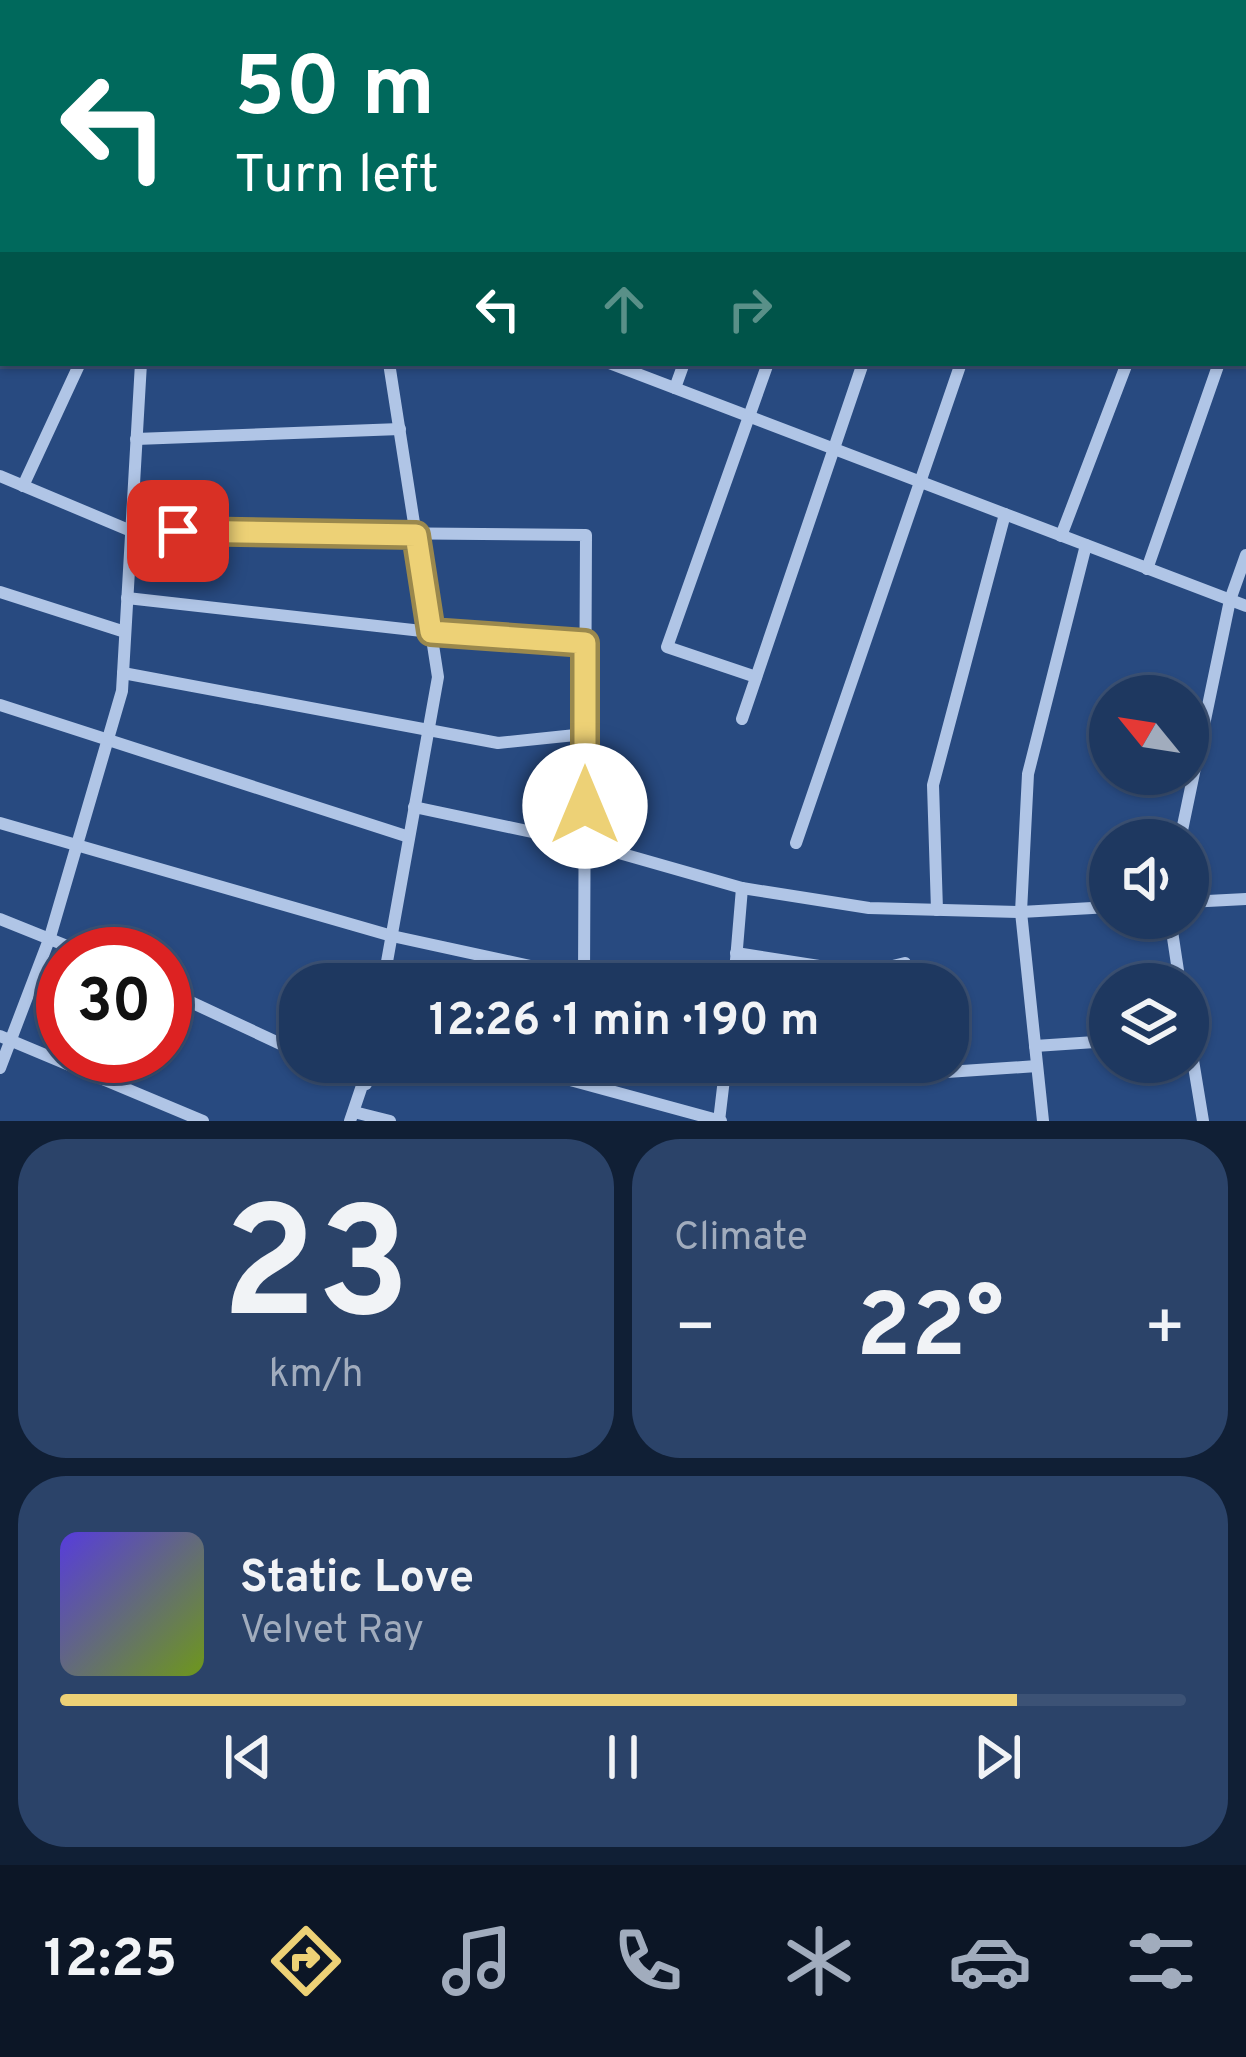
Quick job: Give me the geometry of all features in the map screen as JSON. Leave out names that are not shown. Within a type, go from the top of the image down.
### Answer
[{"type":"street","points":[[23,486],[79,366]]},
{"type":"street","points":[[53,927],[123,673],[141,366]]},
{"type":"street","points":[[387,963],[438,677],[390,366]]},
{"type":"street","points":[[617,366],[1246,606]]},
{"type":"street","points":[[675,388],[683,366]]},
{"type":"street","points":[[756,677],[667,647],[767,366]]},
{"type":"street","points":[[742,719],[862,366]]},
{"type":"street","points":[[796,843],[960,366]]},
{"type":"street","points":[[1061,536],[1126,366]]},
{"type":"street","points":[[1148,569],[1218,366]]},
{"type":"street","points":[[136,439],[400,429]]},
{"type":"street","points":[[0,476],[131,531],[586,535],[584,963]]},
{"type":"street","points":[[937,910],[933,785],[1004,514]]},
{"type":"street","points":[[1043,1121],[1021,912],[1028,774],[1086,545]]},
{"type":"street","points":[[1184,819],[1230,601],[1246,554]]},
{"type":"street","points":[[0,592],[125,632]]},
{"type":"street","points":[[127,598],[431,632],[585,643]]},
{"type":"street","points":[[123,673],[498,743],[585,734]]},
{"type":"street","points":[[0,705],[409,837]]},
{"type":"street","points":[[414,808],[584,843],[742,888],[869,908],[1021,912],[1089,908]]},
{"type":"street","points":[[0,823],[392,936],[515,963]]},
{"type":"street","points":[[735,963],[742,888]]},
{"type":"street","points":[[1209,901],[1246,898]]},
{"type":"street","points":[[0,919],[36,932]]},
{"type":"street","points":[[736,952],[803,963]]},
{"type":"street","points":[[0,1068],[5,1039],[36,969]]},
{"type":"street","points":[[192,1003],[279,1043]]},
{"type":"street","points":[[5,1039],[203,1121]]},
{"type":"street","points":[[1035,1046],[1089,1042]]},
{"type":"street","points":[[969,1071],[1037,1066]]},
{"type":"street","points":[[581,1083],[720,1121],[724,1083]]},
{"type":"street","points":[[1196,1083],[1203,1121]]},
{"type":"street","points":[[366,1084],[352,1116],[390,1121]]},
{"type":"route","points":[[178,531],[416,535],[431,632],[585,643],[585,806]]}]
